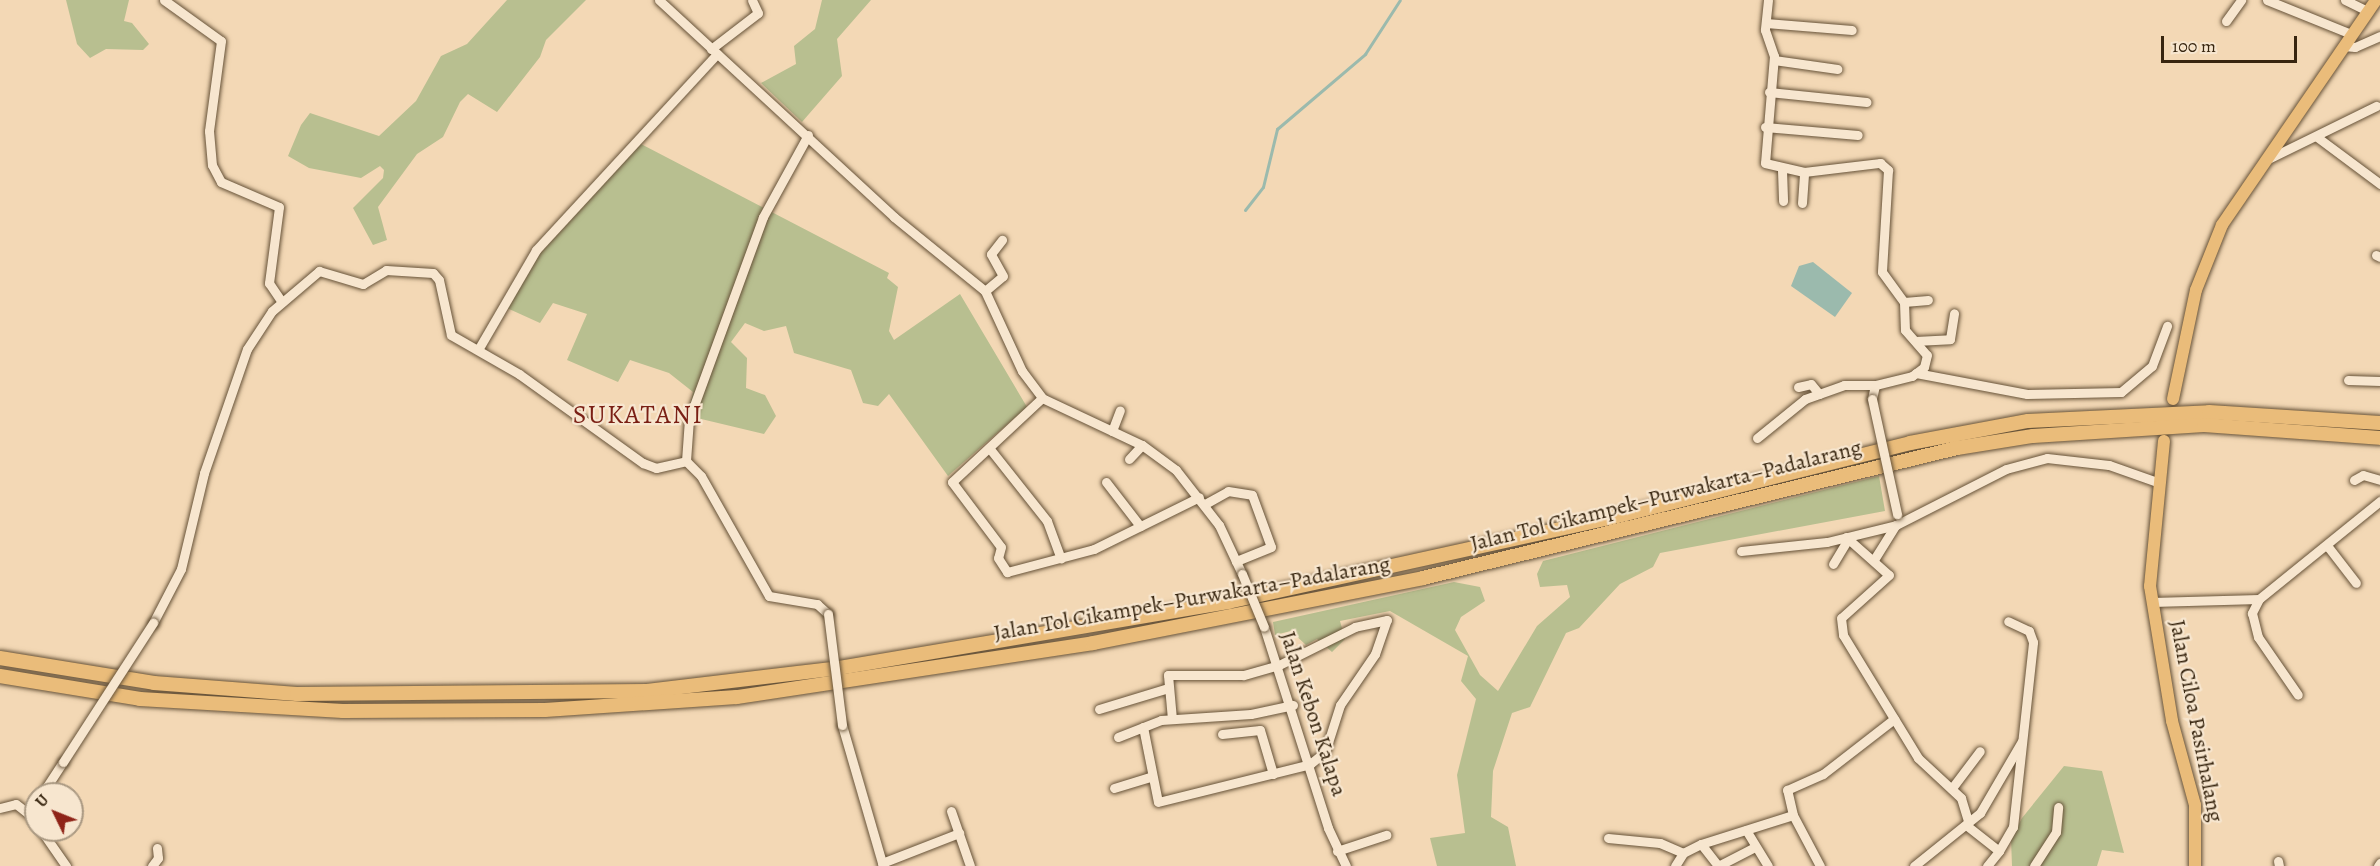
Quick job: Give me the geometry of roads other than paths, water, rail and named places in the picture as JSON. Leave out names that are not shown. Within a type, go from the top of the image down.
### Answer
[{"type":"highway","name":"Jalan Tol Cikampek–Purwakarta–Padalarang","points":[[0,658],[154,683],[297,694],[659,690],[839,668],[1228,602],[1610,518],[1910,443],[2028,421],[2210,412],[2380,423]]},
{"type":"highway","name":"Jalan Tol Cikampek–Purwakarta–Padalarang","points":[[0,676],[140,699],[352,712],[545,710],[737,697],[1093,643],[1423,578],[1850,471],[1990,443],[2204,425],[2380,438]]},
{"type":"main road","points":[[2173,399],[2204,266],[2222,225],[2261,162],[2376,0]]},
{"type":"main road","name":"Jalan Ciloa Pasirhalang","points":[[2164,441],[2157,482],[2152,602],[2172,721],[2196,812],[2194,866]]},
{"type":"street","points":[[164,0],[221,41],[209,131],[212,165],[221,182],[279,207],[269,284],[282,302]]},
{"type":"street","points":[[659,0],[808,135],[894,217],[985,291],[1022,371],[1042,398],[990,449],[952,482],[1001,547],[998,558],[1005,570],[1061,559],[1228,491],[1252,495],[1271,547],[1236,561]]},
{"type":"street","points":[[479,348],[536,250],[714,52],[758,13],[752,0]]},
{"type":"street","points":[[1768,0],[1766,23],[1774,60],[1763,160],[1782,170],[1804,172],[1880,163],[1887,168],[1882,266],[1904,302],[1904,328],[1927,355],[1916,373]]},
{"type":"street","points":[[2226,21],[2241,0]]},
{"type":"street","points":[[2267,0],[2294,4],[2351,34]]},
{"type":"street","points":[[2345,0],[2368,11]]},
{"type":"street","points":[[1766,23],[1852,30]]},
{"type":"street","points":[[2343,46],[2355,47],[2380,36]]},
{"type":"street","points":[[1774,60],[1837,69]]},
{"type":"street","points":[[1769,92],[1866,102]]},
{"type":"street","points":[[2261,162],[2317,137],[2376,106]]},
{"type":"street","points":[[1765,127],[1858,135]]},
{"type":"street","points":[[808,135],[763,217],[689,419],[686,461],[701,476],[769,596],[817,604],[828,614],[842,725],[882,865],[959,833]]},
{"type":"street","points":[[2317,137],[2380,184]]},
{"type":"street","points":[[1782,170],[1783,201]]},
{"type":"street","points":[[1802,203],[1804,172]]},
{"type":"street","points":[[985,291],[1003,276],[991,254],[1002,240]]},
{"type":"street","points":[[50,782],[153,623],[181,569],[204,473],[239,370],[258,330],[282,302],[322,270],[363,284],[386,270],[433,273],[440,280],[449,333],[479,348],[643,463],[656,468],[686,461]]},
{"type":"street","points":[[1904,302],[1928,300]]},
{"type":"street","points":[[1915,341],[1950,339],[1954,313]]},
{"type":"street","points":[[1757,438],[1819,394],[1844,385],[1875,385],[1916,373],[2027,394],[2121,392],[2152,366],[2167,326]]},
{"type":"street","points":[[2348,380],[2380,381]]},
{"type":"street","points":[[1798,387],[1811,384],[1819,394]]},
{"type":"street","points":[[1875,385],[1872,399],[1897,521],[1875,558]]},
{"type":"street","name":"Jalan Kebon Kalapa","points":[[1042,398],[1142,445],[1176,470],[1202,501],[1236,561],[1279,665],[1337,851],[1346,866]]},
{"type":"street","points":[[1112,431],[1120,410]]},
{"type":"street","points":[[1129,459],[1142,445]]},
{"type":"street","points":[[990,449],[1047,521],[1061,559]]},
{"type":"street","points":[[1741,551],[1846,540],[1897,521],[2006,469],[2046,458],[2109,465],[2157,482]]},
{"type":"street","points":[[2354,480],[2363,475],[2380,480]]},
{"type":"street","points":[[1106,482],[1140,526]]},
{"type":"street","points":[[2298,695],[2258,637],[2252,613],[2259,599],[2329,548],[2378,506]]},
{"type":"street","points":[[1846,540],[1875,558],[1889,575],[1839,621],[1918,758],[1952,788],[1967,823],[1999,851]]},
{"type":"street","points":[[1833,564],[1846,540]]},
{"type":"street","points":[[2329,548],[2356,583]]},
{"type":"street","points":[[2152,602],[2259,599]]},
{"type":"street","points":[[1143,727],[1150,777],[1161,802],[1310,764],[1325,752],[1340,705],[1375,654],[1387,620],[1355,627],[1279,665],[1243,675],[1169,675],[1168,688],[1172,719]]},
{"type":"street","points":[[1987,866],[2013,827],[2033,637],[2008,621]]},
{"type":"street","points":[[1099,709],[1168,688]]},
{"type":"street","points":[[1118,737],[1172,719],[1251,714],[1293,705]]},
{"type":"street","points":[[1820,866],[1793,815],[1786,796],[1792,783],[1822,774],[1894,719]]},
{"type":"street","points":[[1222,734],[1260,730],[1273,774]]},
{"type":"street","points":[[1914,866],[1926,863],[1993,794],[2022,741]]},
{"type":"street","points":[[1952,788],[1980,751]]},
{"type":"street","points":[[1114,788],[1150,777]]},
{"type":"street","points":[[0,808],[16,804],[24,810]]},
{"type":"street","points":[[2034,866],[2056,832],[2058,807]]},
{"type":"street","points":[[951,811],[970,866]]},
{"type":"street","points":[[1675,866],[1683,853],[1701,844],[1793,815]]},
{"type":"street","points":[[1746,830],[1768,866]]},
{"type":"street","points":[[1337,851],[1386,835]]},
{"type":"street","points":[[1608,838],[1660,843],[1683,853]]},
{"type":"street","points":[[49,842],[66,866]]},
{"type":"street","points":[[1701,844],[1718,866],[1755,847]]},
{"type":"street","points":[[152,866],[158,858],[157,848]]},
{"type":"waterway","points":[[1245,210],[1263,187],[1277,129],[1365,54],[1400,0]]},
{"type":"district","name":"SUKATANI","points":[[638,415]]}]
